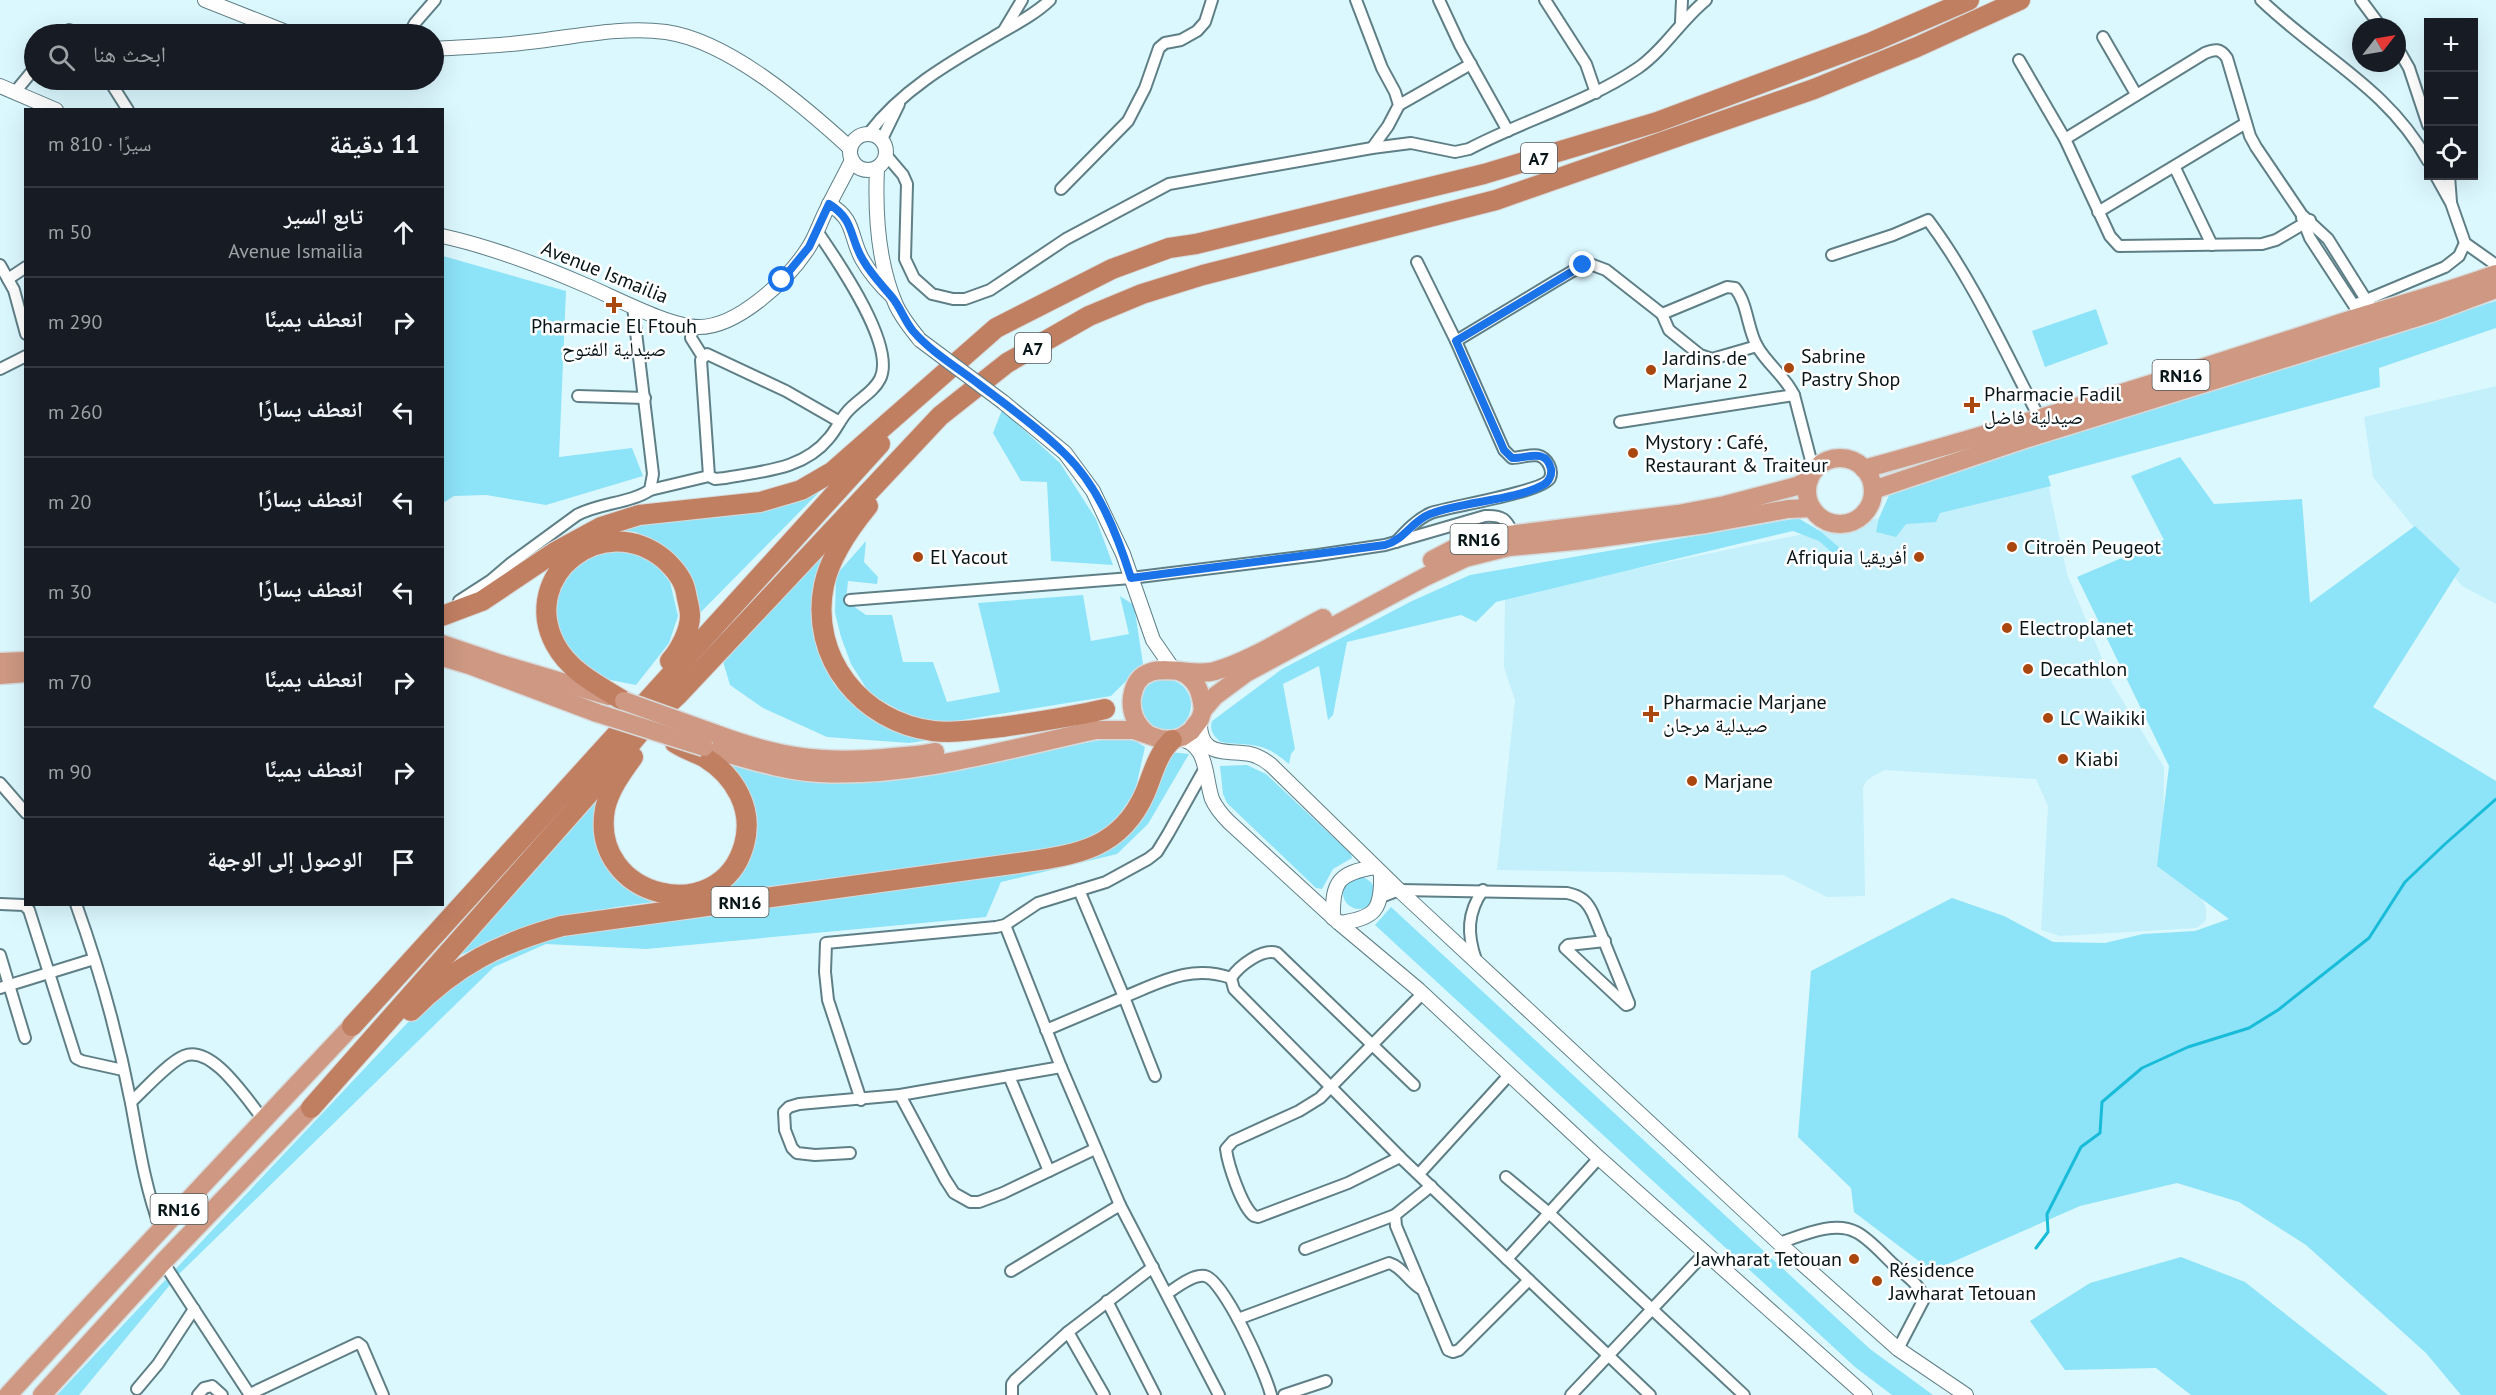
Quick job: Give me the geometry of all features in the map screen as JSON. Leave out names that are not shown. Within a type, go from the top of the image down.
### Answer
[{"type":"highway","name":"A7","points":[[352,1026],[899,423],[933,392],[998,342],[1058,307],[1197,244],[1484,174],[1658,122],[1872,42],[1969,0]]},
{"type":"highway","name":"A7","points":[[311,1108],[647,724],[678,695],[940,416],[1007,363],[1089,316],[1142,294],[1203,275],[1496,200],[1814,89],[1917,47],[2020,0]]},
{"type":"highway","points":[[444,615],[482,601],[555,552],[601,526],[639,515],[760,502],[801,490],[832,472],[996,328],[1112,269],[1169,248],[1197,244]]},
{"type":"highway","name":"RN16","points":[[444,658],[597,713],[658,732],[792,756],[845,761],[930,753],[1095,716],[1132,695],[1138,683],[1153,672],[1174,669],[1206,673],[1231,665],[1455,548],[1483,538],[1678,514],[1735,503],[1797,486],[1812,476],[1827,461],[1851,460],[1864,469],[2040,419],[2365,309],[2496,274]]},
{"type":"highway","points":[[1105,709],[1062,718],[975,730],[935,732],[904,725],[880,713],[841,678],[827,650],[821,616],[824,585],[834,558],[859,517],[895,473],[1004,372],[1075,335],[1203,275]]},
{"type":"highway","name":"RN16","points":[[1873,490],[2025,439],[2431,313],[2496,289]]},
{"type":"highway","points":[[1812,476],[1807,490],[1812,508],[1827,521],[1847,524],[1867,511],[1873,490],[1871,479],[1864,469]]},
{"type":"highway","name":"RN16","points":[[42,1395],[163,1262],[311,1108],[329,1099],[389,1034],[438,986],[477,958],[517,939],[577,923],[991,868],[1054,857],[1105,842],[1130,819],[1143,797],[1160,755],[1175,739],[1191,731],[1201,715],[1226,687],[1246,673],[1465,558],[1509,547],[1584,540],[1706,524],[1788,509],[1812,508]]},
{"type":"highway","name":"RN16","points":[[8,1395],[160,1227],[232,1156],[352,1026],[439,916],[674,656],[683,639],[690,616],[685,589],[673,567],[652,549],[630,541],[603,542],[581,550],[558,573],[549,591],[546,604],[547,624],[555,645],[567,660],[585,677],[624,701],[710,740],[793,770],[862,774],[925,766],[1096,730],[1126,729],[1160,739],[1175,739]]},
{"type":"highway","points":[[444,645],[624,701]]},
{"type":"highway","points":[[0,662],[24,661]]},
{"type":"highway","points":[[1174,669],[1186,674],[1201,692],[1201,715]]},
{"type":"highway","points":[[0,675],[24,673]]},
{"type":"highway","points":[[658,732],[683,748],[707,759],[724,773],[742,797],[747,813],[747,836],[737,865],[717,883],[697,892],[668,895],[637,882],[622,872],[613,860],[605,834],[606,807],[614,787],[678,695]]},
{"type":"highway","points":[[1132,695],[1134,717],[1147,734]]},
{"type":"street","points":[[204,0],[265,24]]},
{"type":"street","points":[[414,24],[435,0]]},
{"type":"street","points":[[1003,32],[1022,0]]},
{"type":"street","points":[[870,136],[901,101],[937,70],[1030,16],[1050,0]]},
{"type":"street","points":[[1061,189],[1128,121],[1145,88],[1159,48],[1165,43],[1181,40],[1197,31],[1205,22],[1212,0]]},
{"type":"street","points":[[1356,0],[1399,105]]},
{"type":"street","points":[[1439,0],[1508,130]]},
{"type":"street","points":[[1545,0],[1586,64],[1596,93]]},
{"type":"street","points":[[1681,22],[1682,0]]},
{"type":"street","points":[[444,48],[527,42],[623,30],[666,32],[688,37],[736,59],[815,116],[867,162],[903,175],[907,192],[905,259],[914,278],[932,294],[965,299],[990,290],[1066,239],[1169,184],[1372,147],[1411,144],[1455,152],[1469,149],[1596,93],[1640,67],[1660,48],[1681,22],[1706,0]]},
{"type":"street","points":[[2261,0],[2378,95],[2402,120],[2424,155]]},
{"type":"street","points":[[2361,0],[2374,18]]},
{"type":"street","points":[[2103,37],[2136,94]]},
{"type":"street","points":[[2065,139],[2205,53],[2214,49],[2219,50],[2227,58],[2250,136],[2262,159],[2305,220],[2328,268],[2365,309]]},
{"type":"street","points":[[2019,60],[2065,139],[2098,212],[2114,242],[2119,246],[2262,244],[2276,240],[2305,220]]},
{"type":"street","points":[[2406,63],[2424,113]]},
{"type":"street","points":[[1372,147],[1388,126],[1399,105],[1471,64]]},
{"type":"street","points":[[15,92],[24,81]]},
{"type":"street","points":[[0,86],[51,108]]},
{"type":"street","points":[[115,90],[127,108]]},
{"type":"street","points":[[815,116],[870,136],[885,144],[867,162]]},
{"type":"street","points":[[2098,212],[2175,168],[2246,123]]},
{"type":"street","name":"Avenue Ismailia","points":[[444,237],[503,252],[633,307],[692,326],[716,326],[738,315],[790,272],[809,247],[832,199],[867,162],[870,136]]},
{"type":"street","points":[[867,162],[876,200],[883,259],[893,298],[903,317],[920,339],[1003,402],[1065,453],[1075,465],[1100,502],[1124,554],[1153,640],[1174,669]]},
{"type":"street","points":[[2175,168],[2212,245]]},
{"type":"street","points":[[2438,180],[2451,203],[2465,243],[2496,265]]},
{"type":"street","points":[[2449,180],[2451,203]]},
{"type":"street","points":[[832,199],[849,223],[861,257],[878,283],[893,298]]},
{"type":"street","points":[[1833,255],[1893,235],[1928,220],[1942,239],[1964,278],[2040,419]]},
{"type":"street","points":[[2305,220],[2328,239],[2365,309]]},
{"type":"street","points":[[444,608],[475,592],[586,510],[638,496],[650,490],[709,476],[715,479],[724,478],[786,467],[805,458],[830,438],[848,410],[880,380],[881,355],[867,312],[817,231]]},
{"type":"street","points":[[2365,309],[2445,267],[2459,256],[2465,243]]},
{"type":"street","points":[[1396,542],[1431,513],[1525,491],[1544,484],[1551,477],[1551,469],[1542,457],[1535,454],[1512,458],[1506,454],[1456,341],[1417,262]]},
{"type":"street","points":[[1456,341],[1583,265],[1590,264],[1606,270],[1662,314],[1666,326],[1692,351],[1707,358],[1725,357],[1757,346]]},
{"type":"street","points":[[0,265],[14,290],[24,327]]},
{"type":"street","points":[[8,279],[24,268]]},
{"type":"street","points":[[1662,314],[1732,287],[1742,300],[1757,346],[1794,395],[1812,476]]},
{"type":"street","points":[[633,307],[653,474],[650,490]]},
{"type":"street","points":[[692,326],[691,338],[703,357]]},
{"type":"street","points":[[709,476],[701,360],[710,354],[786,391],[840,422]]},
{"type":"street","points":[[0,369],[24,357]]},
{"type":"street","points":[[1620,422],[1794,395]]},
{"type":"street","points":[[578,396],[645,398]]},
{"type":"street","points":[[850,600],[1131,578],[1318,555],[1396,542],[1465,521],[1492,516],[1501,517],[1508,522],[1514,534]]},
{"type":"street","points":[[1153,640],[1153,672]]},
{"type":"street","points":[[1201,715],[1201,734],[1210,747],[1228,754],[1254,755],[1271,765],[1399,890],[1779,1243],[1898,1349],[1966,1395]]},
{"type":"street","points":[[1175,739],[1191,742],[1206,763],[1215,805],[1229,822],[1336,920],[1422,994],[1599,1158],[1865,1395]]},
{"type":"street","points":[[861,1100],[828,1000],[825,972],[826,943],[1005,925],[1038,903],[1121,875],[1157,852],[1203,775],[1206,763]]},
{"type":"street","points":[[0,783],[24,811]]},
{"type":"street","points":[[1190,797],[1204,793],[1212,797]]},
{"type":"street","points":[[1336,920],[1368,917],[1376,908],[1381,897],[1378,870]]},
{"type":"street","points":[[1336,920],[1333,894],[1342,878],[1353,872],[1378,870]]},
{"type":"street","points":[[1079,890],[1155,1076]]},
{"type":"street","points":[[1381,897],[1399,890],[1567,892],[1576,895],[1589,906],[1605,941],[1628,1005],[1565,948],[1568,945],[1605,941]]},
{"type":"street","points":[[1477,963],[1470,942],[1470,916],[1474,903],[1483,890]]},
{"type":"street","points":[[0,904],[18,903],[24,906]]},
{"type":"street","points":[[25,906],[27,907],[76,1058],[87,1063],[123,1070]]},
{"type":"street","points":[[77,906],[94,959],[123,1070],[147,1190],[160,1227]]},
{"type":"street","points":[[1005,925],[1061,1067],[1120,1205],[1219,1395]]},
{"type":"street","points":[[1231,978],[1241,967],[1263,954],[1273,951],[1277,953],[1414,1084]]},
{"type":"street","points":[[0,955],[5,987],[25,1038]]},
{"type":"street","points":[[5,987],[94,959]]},
{"type":"street","points":[[1046,1030],[1183,974],[1206,972],[1231,978]]},
{"type":"street","points":[[1231,978],[1234,988],[1400,1157],[1650,1395]]},
{"type":"street","points":[[1400,1157],[1348,1183],[1266,1214],[1254,1216],[1250,1213],[1233,1175],[1227,1156],[1227,1146],[1313,1103],[1333,1087],[1374,1046],[1422,994]]},
{"type":"street","points":[[131,1102],[184,1056],[196,1055],[212,1060],[264,1120]]},
{"type":"street","points":[[849,1153],[815,1155],[797,1153],[792,1148],[785,1130],[784,1112],[789,1107],[800,1104],[900,1095],[1061,1067]]},
{"type":"street","points":[[1419,1174],[1510,1074]]},
{"type":"street","points":[[1009,1076],[1048,1171]]},
{"type":"street","points":[[900,1095],[945,1179],[961,1198],[979,1202],[1095,1149]]},
{"type":"street","points":[[1507,1259],[1599,1158]]},
{"type":"street","points":[[1506,1177],[1744,1395]]},
{"type":"street","points":[[1305,1249],[1395,1215],[1431,1186]]},
{"type":"street","points":[[1011,1271],[1120,1205]]},
{"type":"street","points":[[1395,1215],[1396,1226],[1446,1347],[1453,1352],[1459,1350],[1474,1337],[1529,1280]]},
{"type":"street","points":[[1779,1243],[1818,1231],[1848,1229],[1861,1235],[1876,1248],[1918,1287],[1924,1299],[1898,1349]]},
{"type":"street","points":[[1571,1395],[1705,1253]]},
{"type":"street","points":[[163,1262],[246,1393],[358,1343],[362,1346],[383,1395]]},
{"type":"street","points":[[1238,1319],[1389,1263],[1396,1266],[1410,1281],[1423,1290]]},
{"type":"street","points":[[1012,1395],[1012,1384],[1015,1380],[1068,1332],[1153,1267]]},
{"type":"street","points":[[1167,1293],[1197,1276],[1209,1278],[1220,1288],[1238,1319],[1271,1395]]},
{"type":"street","points":[[1107,1301],[1155,1395]]},
{"type":"street","points":[[137,1389],[158,1364],[194,1309]]},
{"type":"street","points":[[1068,1332],[1104,1395]]},
{"type":"street","points":[[1284,1395],[1326,1381]]},
{"type":"street","points":[[198,1395],[204,1388],[212,1386],[222,1395]]},
{"type":"shaded area","points":[[444,256],[566,291],[559,457],[632,448],[643,476],[546,505],[486,495],[454,496],[444,502]]},
{"type":"shaded area","points":[[2496,301],[2496,328],[2379,368],[2380,387],[2048,476],[2051,486],[1940,513],[1936,522],[1906,524],[1896,537],[1876,532],[1879,518],[1890,493],[2059,434]]},
{"type":"shaded area","points":[[2096,309],[2108,344],[2045,367],[2032,331]]},
{"type":"shaded area","points":[[2496,386],[2496,604],[2462,586],[2373,477],[2364,417]]},
{"type":"shaded area","points":[[1002,410],[1060,463],[1096,519],[1113,565],[1051,561],[1047,482],[1021,481],[993,433]]},
{"type":"shaded area","points":[[2180,457],[2214,504],[2302,499],[2310,603],[2415,526],[2460,569],[2373,707],[2496,781],[2496,1395],[2461,1395],[2426,1353],[2306,1245],[2239,1202],[2177,1183],[2080,1206],[1932,1271],[1854,1212],[1851,1188],[1798,1137],[1811,971],[1952,898],[2004,916],[2053,942],[2105,943],[2143,934],[2195,931],[2229,919],[2157,866],[2169,766],[2077,577],[2164,540],[2131,476]]},
{"type":"shaded area","points":[[833,478],[697,616],[693,588],[669,550],[636,532],[609,529]]},
{"type":"shaded area","points":[[2048,483],[2067,574],[2113,685],[2164,767],[2163,864],[2199,893],[2206,907],[2206,920],[2197,928],[2060,936],[2041,930],[2048,806],[2036,779],[1884,770],[1867,780],[1863,787],[1865,896],[1827,897],[1783,875],[1497,870],[1515,700],[1504,667],[1505,596]]},
{"type":"shaded area","points":[[1798,518],[1820,531],[1849,556],[1845,564],[1819,541],[1793,531],[1496,602],[1476,622],[1461,615],[1347,642],[1333,715],[1328,720],[1319,666],[1283,684],[1295,749],[1291,754],[1289,764],[1264,748],[1221,742],[1214,736],[1212,721],[1282,669],[1412,601],[1470,575]]},
{"type":"shaded area","points":[[866,541],[864,562],[878,577],[877,584],[848,581],[846,601],[866,615],[892,615],[903,662],[933,662],[947,702],[1000,692],[978,603],[1083,595],[1091,641],[1129,634],[1120,596],[1134,605],[1143,664],[1111,696],[950,722],[915,719],[870,694],[851,664],[841,637],[835,613],[836,575]]},
{"type":"shaded area","points":[[833,542],[814,585],[814,622],[817,650],[834,684],[864,714],[900,732],[944,738],[909,743],[827,737],[763,708],[730,685],[722,658]]},
{"type":"shaded area","points":[[623,549],[649,556],[670,582],[678,616],[669,643],[636,685],[600,678],[573,655],[555,634],[554,593],[565,572],[599,550]]},
{"type":"shaded area","points":[[1165,679],[1175,681],[1183,687],[1189,695],[1191,705],[1189,715],[1183,723],[1175,729],[1165,731],[1155,729],[1147,723],[1141,715],[1139,705],[1141,695],[1147,687],[1155,681]]},
{"type":"shaded area","points":[[1126,735],[1145,747],[1135,792],[1111,826],[1090,839],[1051,849],[616,907],[515,931],[449,960],[503,905],[598,799],[595,828],[604,863],[625,884],[685,897],[738,856],[746,815],[713,758],[792,778],[882,782]]},
{"type":"shaded area","points":[[1170,752],[1189,754],[1148,824],[1117,854],[1001,882],[986,917],[646,949],[546,944],[494,967],[179,1274],[79,1395],[57,1395],[430,999],[461,977],[522,945],[602,923],[1100,845]]},
{"type":"shaded area","points":[[1247,765],[1266,774],[1351,854],[1352,858],[1333,869],[1322,889],[1316,888],[1227,803],[1223,794],[1220,766]]},
{"type":"shaded area","points":[[1359,877],[1371,881],[1375,893],[1371,905],[1359,909],[1347,905],[1343,893],[1347,881]]},
{"type":"shaded area","points":[[1391,907],[1870,1349],[1933,1395],[1892,1395],[1855,1367],[1375,925]]},
{"type":"shaded area","points":[[2181,1257],[2245,1282],[2388,1395],[2191,1395],[2156,1368],[2065,1370],[2030,1321],[2090,1283]]},
{"type":"waterway","points":[[2036,1248],[2048,1232],[2047,1214],[2081,1147],[2100,1133],[2102,1102],[2142,1068],[2188,1047],[2249,1028],[2278,1010],[2369,938],[2405,882],[2496,799]]},
{"type":"place","name":"Pharmacie El Ftouh صيدلية الفتوح","points":[[614,305]]},
{"type":"place","name":"Sabrine Pastry Shop","points":[[1789,368]]},
{"type":"place","name":"Jardins de Marjane 2","points":[[1651,370]]},
{"type":"place","name":"Pharmacie Fadil صيدلية فاضل","points":[[1972,405]]},
{"type":"place","name":"Mystory : Café, Restaurant & Traiteur","points":[[1633,453]]},
{"type":"place","name":"Citroën Peugeot","points":[[2012,547]]},
{"type":"place","name":"El Yacout","points":[[918,557]]},
{"type":"place","name":"Afriquia أفريقيا","points":[[1919,557]]},
{"type":"place","name":"Electroplanet","points":[[2007,628]]},
{"type":"place","name":"Decathlon","points":[[2028,669]]},
{"type":"place","name":"Pharmacie Marjane صيدلية مرجان","points":[[1651,714]]},
{"type":"place","name":"LC Waikiki","points":[[2048,718]]},
{"type":"place","name":"Kiabi","points":[[2063,759]]},
{"type":"place","name":"Marjane","points":[[1692,781]]},
{"type":"place","name":"Jawharat Tetouan","points":[[1854,1259]]},
{"type":"place","name":"Résidence Jawharat Tetouan","points":[[1877,1281]]},
{"type":"route","points":[[782,280],[809,247],[829,204],[842,212],[849,223],[861,257],[878,283],[893,298],[907,324],[920,339],[1003,402],[1065,453],[1075,465],[1100,502],[1124,554],[1131,578],[1385,545],[1396,542],[1405,532],[1431,513],[1514,494],[1544,484],[1551,477],[1551,469],[1547,461],[1535,454],[1512,458],[1504,450],[1456,341],[1583,265]]}]
